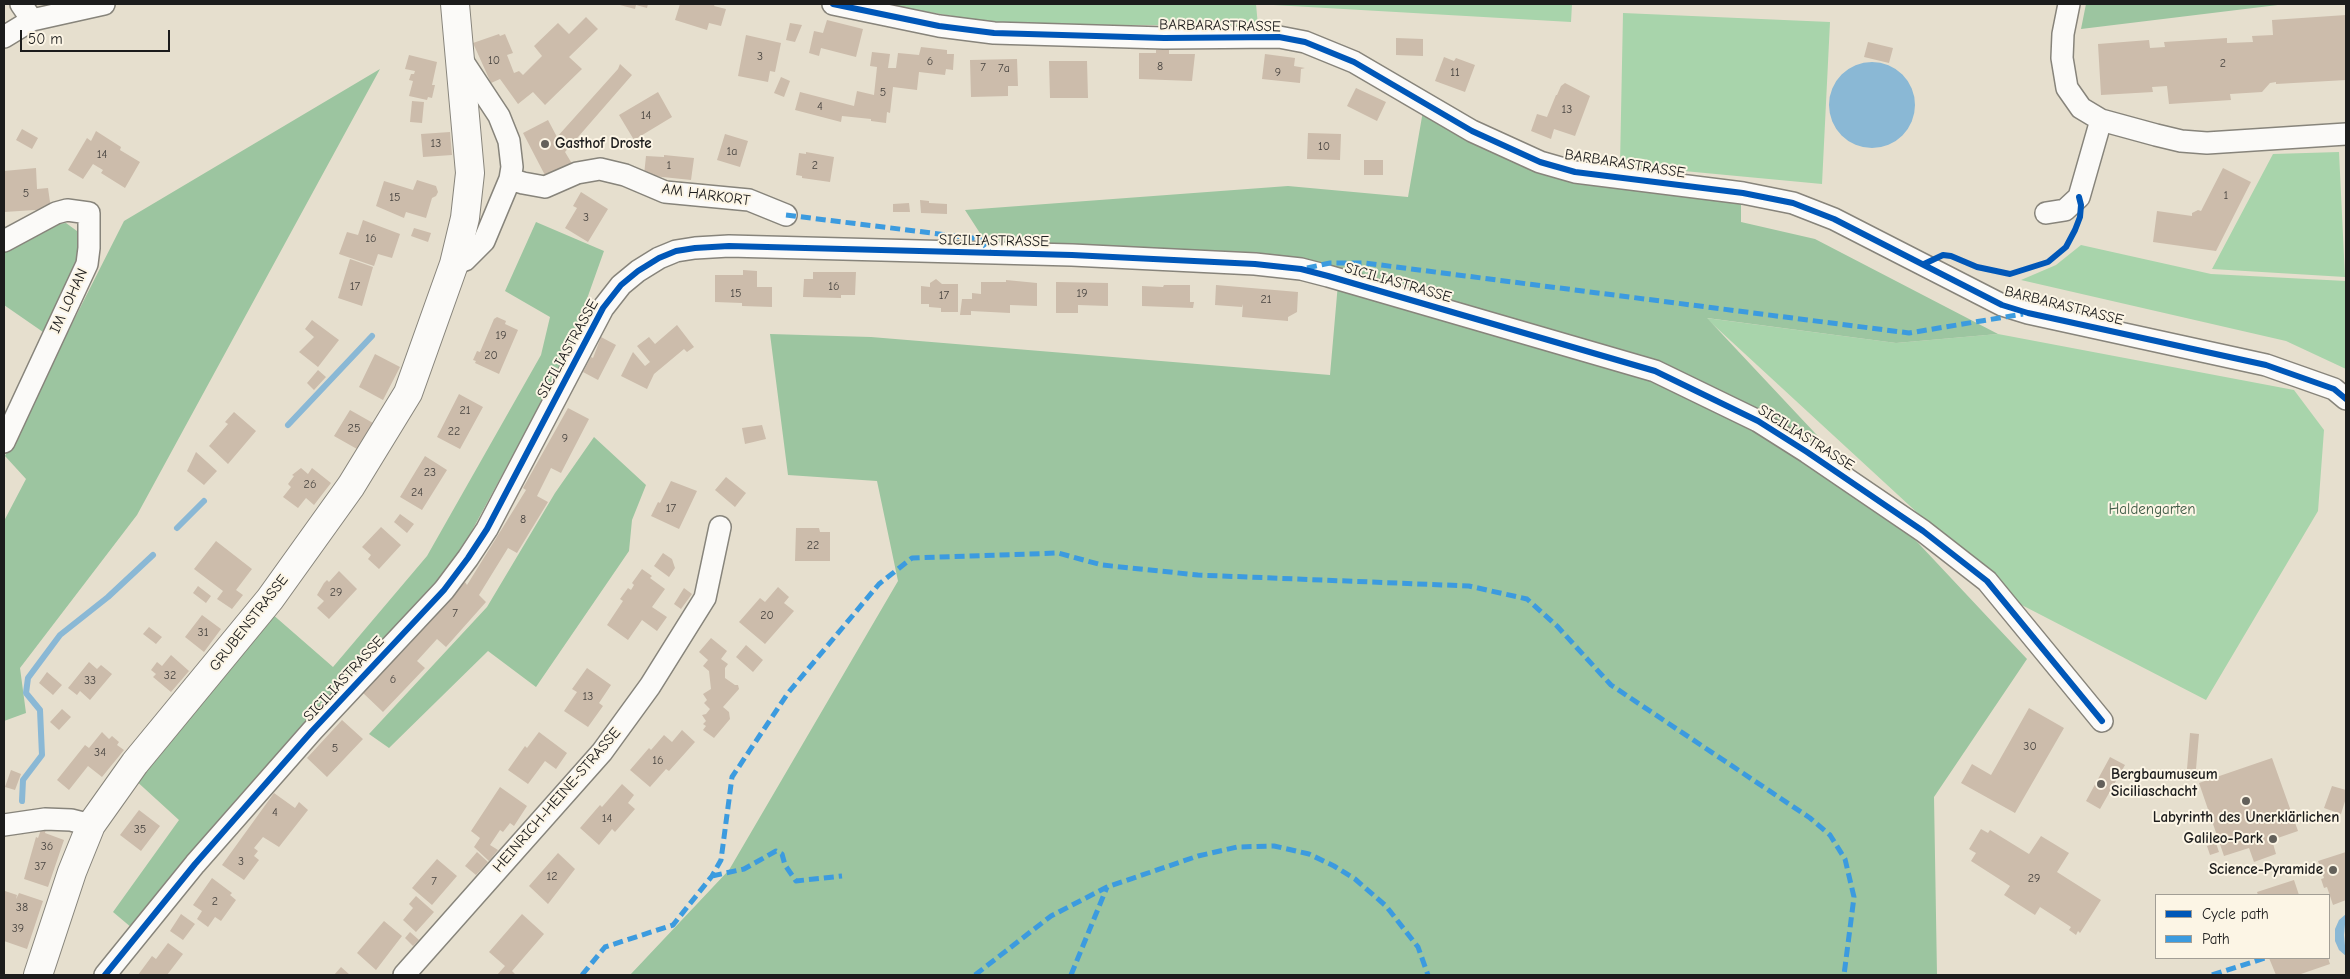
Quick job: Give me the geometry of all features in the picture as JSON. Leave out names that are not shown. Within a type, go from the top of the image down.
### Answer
[{"type":"main road","name":"GRUBENSTRASSE","points":[[38,975],[72,872],[91,825],[135,763],[270,599],[351,486],[408,393],[454,264],[465,218],[470,173],[458,55],[455,4]]},
{"type":"street","points":[[4,37],[27,12],[104,4]]},
{"type":"street","name":"BARBARASTRASSE","points":[[833,4],[939,26],[994,34],[1164,38],[1279,37],[1305,42],[1354,62],[1472,131],[1540,162],[1575,172],[1743,193],[1793,203],[1834,219],[2002,305],[2028,313],[2266,365],[2334,389],[2346,399]]},
{"type":"street","points":[[2069,4],[2063,34],[2062,58],[2068,88],[2081,108],[2100,120],[2181,141],[2207,142],[2346,134]]},
{"type":"street","points":[[454,264],[465,260],[484,241],[510,179],[512,154],[499,116],[458,55]]},
{"type":"street","points":[[2046,213],[2065,210],[2079,197],[2100,120]]},
{"type":"street","name":"AM HARKORT","points":[[510,179],[523,184],[545,186],[577,173],[600,169],[625,175],[665,192],[750,200],[786,215]]},
{"type":"street","name":"IM LOHAN","points":[[4,241],[56,213],[67,210],[90,213],[89,248],[86,264],[4,442]]},
{"type":"street","name":"SICILIASTRASSE","points":[[105,975],[195,864],[312,731],[444,590],[468,558],[487,529],[603,308],[621,285],[638,270],[659,258],[695,248],[729,246],[1072,255],[1282,267],[1328,276],[1655,371],[1758,421],[1808,452],[1923,531],[1980,575],[1987,581],[2102,721]]},
{"type":"street","name":"HEINRICH-HEINE-STRASSE","points":[[404,975],[602,752],[650,686],[704,598],[720,527]]},
{"type":"street","points":[[4,825],[46,819],[71,820],[91,825]]},
{"type":"green space","points":[[880,4],[1256,4],[1258,26],[1001,24]]},
{"type":"green space","points":[[1256,4],[1572,4],[1571,22]]},
{"type":"green space","points":[[2086,4],[2286,4],[2081,29]]},
{"type":"green space","points":[[1623,13],[1830,22],[1822,184],[1620,165]]},
{"type":"green space","points":[[380,69],[137,515],[20,668],[26,713],[4,721],[4,521],[26,479],[5,456],[124,221]]},
{"type":"green space","points":[[1423,111],[1535,171],[1741,196],[1741,222],[1815,239],[1998,334],[1896,343],[1707,318],[2027,659],[1934,797],[1937,975],[630,975],[729,870],[898,581],[877,481],[788,475],[770,334],[871,337],[1330,375],[1339,272],[987,244],[965,210],[1288,186],[1408,197]]},
{"type":"green space","points":[[2339,152],[2345,277],[2212,269],[2273,154]]},
{"type":"green space","points":[[536,222],[604,251],[567,355],[455,562],[132,928],[113,912],[179,820],[133,778],[271,613],[333,667],[427,556],[541,355],[550,317],[505,291]]},
{"type":"green space","points":[[66,223],[81,234],[80,256],[43,332],[4,305],[4,248],[44,226]]},
{"type":"green space","points":[[2081,245],[2211,274],[2346,281],[2346,369],[2286,341],[2021,280],[2056,265]]},
{"type":"green space","name":"Haldengarten","points":[[1706,318],[1896,343],[1998,334],[2294,390],[2324,430],[2318,511],[2206,700],[2012,600]]},
{"type":"green space","points":[[594,437],[646,485],[632,520],[629,551],[536,687],[488,651],[389,748],[369,734],[487,607],[555,493]]},
{"type":"water","points":[[1872,62],[1888,65],[1896,69],[1908,81],[1912,89],[1915,105],[1912,121],[1908,129],[1896,141],[1888,145],[1872,148],[1856,145],[1848,141],[1836,129],[1832,121],[1829,105],[1832,89],[1836,81],[1848,69],[1856,65]]},
{"type":"water","points":[[2346,914],[2344,935],[2346,956],[2339,950],[2335,941],[2335,929],[2339,920]]},
{"type":"building","points":[[616,4],[648,4],[647,8],[636,5],[635,9]]},
{"type":"building","points":[[680,4],[715,4],[714,6],[726,9],[721,26],[709,23],[707,30],[675,20]]},
{"type":"building","points":[[2346,15],[2346,80],[2276,84],[2276,82],[2270,83],[2262,92],[2230,94],[2231,100],[2169,104],[2167,86],[2152,87],[2153,92],[2101,95],[2098,44],[2149,40],[2150,48],[2165,47],[2164,42],[2227,38],[2227,43],[2253,42],[2252,36],[2273,35],[2272,20]]},
{"type":"building","points":[[586,17],[598,29],[569,57],[582,69],[545,105],[533,92],[518,104],[500,79],[491,83],[473,43],[499,34],[500,36],[505,34],[513,53],[507,55],[514,73],[519,71],[523,75],[542,56],[534,46],[558,23],[569,34]]},
{"type":"building","points":[[827,20],[863,29],[856,57],[821,48],[819,56],[809,53],[814,31],[823,33]]},
{"type":"building","points":[[790,23],[802,25],[795,42],[786,40]]},
{"type":"building","points":[[746,35],[781,43],[775,72],[770,71],[768,82],[738,76]]},
{"type":"building","points":[[1396,38],[1423,39],[1423,56],[1396,55]]},
{"type":"building","points":[[1868,42],[1893,48],[1889,63],[1864,57]]},
{"type":"building","points":[[921,47],[947,50],[947,54],[954,54],[953,70],[946,69],[945,75],[919,72],[917,90],[893,87],[890,113],[887,112],[886,123],[871,121],[871,119],[842,116],[841,122],[795,110],[800,92],[854,106],[857,91],[874,95],[877,67],[870,66],[872,52],[890,54],[888,68],[896,68],[898,53],[919,55]]},
{"type":"building","points":[[1156,50],[1169,50],[1169,54],[1195,54],[1192,81],[1139,79],[1139,53],[1156,53]]},
{"type":"building","points":[[1265,54],[1295,58],[1294,66],[1305,68],[1301,69],[1300,83],[1262,79]]},
{"type":"building","points":[[409,55],[437,62],[432,85],[435,85],[432,98],[428,97],[427,100],[409,96],[413,81],[409,80],[411,74],[414,74],[415,71],[405,69]]},
{"type":"building","points":[[1444,57],[1454,61],[1456,58],[1475,65],[1465,92],[1435,81]]},
{"type":"building","points":[[1017,59],[1018,86],[1008,86],[1008,96],[971,97],[970,60]]},
{"type":"building","points":[[1049,61],[1087,61],[1088,98],[1050,98]]},
{"type":"building","points":[[620,64],[632,75],[565,152],[574,167],[548,181],[523,133],[548,120],[557,137],[618,69]]},
{"type":"building","points":[[781,77],[790,81],[784,97],[774,93]]},
{"type":"building","points":[[1565,83],[1590,96],[1575,136],[1554,129],[1551,139],[1531,131],[1537,114],[1547,117],[1556,95]]},
{"type":"building","points":[[1356,88],[1386,102],[1377,121],[1347,106]]},
{"type":"building","points":[[658,92],[672,117],[634,140],[619,115]]},
{"type":"building","points":[[412,101],[424,102],[422,123],[410,122]]},
{"type":"building","points":[[22,129],[38,138],[32,149],[16,140]]},
{"type":"building","points":[[96,131],[121,147],[120,150],[140,162],[125,188],[101,173],[103,170],[93,164],[83,179],[68,170],[87,138],[91,141]]},
{"type":"building","points":[[450,132],[452,155],[423,157],[421,134]]},
{"type":"building","points":[[1308,133],[1341,134],[1340,160],[1307,159]]},
{"type":"building","points":[[725,134],[748,141],[740,167],[717,160]]},
{"type":"building","points":[[806,152],[834,157],[830,182],[802,178],[802,176],[796,175],[799,153],[806,154]]},
{"type":"building","points":[[664,155],[694,158],[691,180],[644,175],[646,156],[664,157]]},
{"type":"building","points":[[1364,160],[1383,160],[1383,175],[1364,175]]},
{"type":"building","points":[[36,168],[37,189],[48,188],[51,209],[4,212],[4,171]]},
{"type":"building","points":[[2223,168],[2251,182],[2216,251],[2153,242],[2157,211],[2192,216],[2192,213],[2198,210],[2201,211]]},
{"type":"building","points":[[417,180],[436,186],[438,192],[432,198],[426,218],[406,212],[404,218],[376,206],[384,181],[413,190]]},
{"type":"building","points":[[581,192],[608,209],[588,242],[565,228],[577,208],[573,206]]},
{"type":"building","points":[[920,200],[929,201],[929,203],[947,204],[947,214],[921,213]]},
{"type":"building","points":[[909,203],[910,212],[893,212],[893,204]]},
{"type":"building","points":[[363,220],[400,234],[392,258],[378,254],[374,266],[339,254],[347,232],[358,235]]},
{"type":"building","points":[[414,228],[431,233],[428,242],[411,236]]},
{"type":"building","points":[[350,259],[373,267],[362,306],[338,298]]},
{"type":"building","points":[[743,270],[757,271],[757,287],[772,287],[772,307],[742,306],[742,303],[715,302],[715,275],[743,275]]},
{"type":"building","points":[[813,272],[856,272],[855,295],[841,295],[841,298],[803,297],[804,279],[813,279]]},
{"type":"building","points":[[936,279],[942,284],[958,284],[958,312],[941,312],[941,308],[929,307],[929,304],[921,304],[921,286],[930,287],[930,283]]},
{"type":"building","points":[[1006,280],[1037,283],[1037,306],[1010,305],[1010,313],[971,311],[971,315],[960,315],[962,299],[972,299],[972,293],[981,294],[981,282],[1006,282]]},
{"type":"building","points":[[1056,282],[1108,283],[1108,306],[1078,305],[1078,313],[1056,313]]},
{"type":"building","points":[[1164,285],[1190,285],[1190,302],[1194,302],[1193,308],[1142,306],[1142,286],[1163,287]]},
{"type":"building","points":[[1216,285],[1298,292],[1297,312],[1288,317],[1288,321],[1242,317],[1243,304],[1242,307],[1215,305]]},
{"type":"building","points":[[497,317],[506,321],[505,324],[518,330],[499,374],[475,363],[476,361],[473,360],[477,351],[480,352],[494,319]]},
{"type":"building","points":[[312,320],[339,340],[318,367],[299,352],[314,337],[305,329]]},
{"type":"building","points":[[677,325],[694,347],[687,352],[684,349],[654,374],[647,389],[621,376],[633,352],[645,366],[650,362],[637,346],[649,337],[655,344]]},
{"type":"building","points":[[601,337],[616,345],[598,380],[583,372],[591,357],[593,358]]},
{"type":"building","points":[[375,354],[400,367],[383,400],[359,387]]},
{"type":"building","points":[[318,370],[326,377],[314,390],[307,383]]},
{"type":"building","points":[[459,394],[483,407],[460,449],[437,437]]},
{"type":"building","points":[[568,408],[589,419],[561,473],[551,468],[537,496],[548,502],[517,553],[508,548],[479,595],[486,602],[446,647],[437,639],[417,661],[425,668],[383,712],[362,692],[405,649],[465,582],[467,585],[526,490],[523,488]]},
{"type":"building","points":[[350,410],[373,423],[357,449],[334,436]]},
{"type":"building","points":[[234,412],[256,431],[228,464],[209,446],[228,424],[225,422]]},
{"type":"building","points":[[762,425],[766,439],[745,444],[742,428]]},
{"type":"building","points":[[196,452],[217,471],[204,485],[187,471]]},
{"type":"building","points":[[425,456],[447,470],[422,510],[400,497]]},
{"type":"building","points":[[301,468],[308,474],[312,468],[331,483],[314,505],[306,498],[298,508],[283,497],[291,487],[288,484],[294,476],[292,475]]},
{"type":"building","points":[[726,477],[746,493],[735,507],[715,490]]},
{"type":"building","points":[[671,481],[697,491],[679,529],[651,516]]},
{"type":"building","points":[[400,514],[414,524],[407,533],[394,522]]},
{"type":"building","points":[[381,527],[401,545],[379,569],[368,559],[371,555],[362,547]]},
{"type":"building","points":[[796,528],[819,528],[820,532],[830,532],[830,561],[795,561]]},
{"type":"building","points":[[216,541],[252,569],[236,590],[243,595],[232,609],[217,599],[223,591],[194,569]]},
{"type":"building","points":[[663,553],[672,559],[675,568],[669,577],[654,566]]},
{"type":"building","points":[[642,569],[652,576],[650,578],[665,589],[652,607],[667,617],[657,631],[642,620],[628,640],[607,625],[623,601],[620,599],[628,588],[631,590],[634,585],[632,583]]},
{"type":"building","points":[[339,571],[357,589],[329,619],[317,608],[324,601],[317,595],[324,583],[327,580],[329,582]]},
{"type":"building","points":[[198,586],[211,596],[206,603],[193,593]]},
{"type":"building","points":[[778,587],[789,597],[784,603],[794,611],[765,644],[739,622],[760,598],[765,602]]},
{"type":"building","points":[[684,588],[692,594],[681,609],[674,604]]},
{"type":"building","points":[[202,615],[221,629],[204,652],[185,637]]},
{"type":"building","points":[[149,627],[162,637],[156,644],[143,634]]},
{"type":"building","points":[[711,638],[727,651],[721,659],[728,664],[725,668],[725,678],[738,685],[739,689],[723,707],[729,712],[730,719],[714,738],[703,730],[706,726],[703,724],[706,721],[702,715],[706,714],[710,709],[704,703],[707,700],[703,694],[711,689],[709,671],[703,666],[708,660],[699,652]]},
{"type":"building","points":[[746,645],[763,660],[753,672],[736,657]]},
{"type":"building","points":[[171,655],[189,671],[171,692],[153,677],[156,674],[151,670],[157,662],[162,666]]},
{"type":"building","points":[[89,662],[97,669],[101,665],[112,674],[90,700],[80,691],[77,695],[68,688]]},
{"type":"building","points":[[587,668],[611,685],[599,703],[603,706],[588,727],[564,711],[577,692],[572,689]]},
{"type":"building","points":[[47,672],[62,685],[53,695],[39,683]]},
{"type":"building","points":[[2029,708],[2064,728],[2015,813],[1961,783],[1972,764],[1991,775]]},
{"type":"building","points":[[62,709],[71,717],[59,730],[50,722]]},
{"type":"building","points":[[342,720],[363,739],[327,777],[307,758]]},
{"type":"building","points":[[682,730],[695,742],[669,771],[666,769],[650,787],[630,770],[649,748],[651,750],[664,735],[672,742]]},
{"type":"building","points":[[102,732],[109,739],[112,736],[119,742],[117,745],[124,750],[102,777],[88,766],[69,790],[57,780],[85,745],[89,748]]},
{"type":"building","points":[[539,732],[567,753],[556,769],[545,761],[528,784],[508,770],[525,746],[527,748]]},
{"type":"building","points":[[2190,733],[2199,734],[2196,769],[2187,769]]},
{"type":"building","points":[[2110,757],[2125,765],[2100,809],[2086,801]]},
{"type":"building","name":"Labyrinth des Unerklärlichen","points":[[2272,758],[2298,831],[2272,840],[2276,854],[2254,862],[2249,848],[2224,856],[2199,783]]},
{"type":"building","points":[[11,770],[21,774],[15,790],[5,787]]},
{"type":"building","points":[[622,784],[634,795],[628,803],[635,809],[615,832],[612,829],[599,845],[580,828]]},
{"type":"building","points":[[2332,786],[2346,790],[2346,798],[2341,814],[2324,808]]},
{"type":"building","points":[[500,787],[527,806],[514,826],[510,823],[503,832],[500,830],[490,845],[498,850],[489,861],[474,847],[480,838],[471,831]]},
{"type":"building","points":[[274,793],[295,808],[299,802],[308,810],[279,847],[263,837],[254,848],[258,851],[254,856],[259,860],[244,880],[222,865]]},
{"type":"building","points":[[139,810],[160,826],[141,851],[120,835]]},
{"type":"building","points":[[42,827],[46,829],[45,833],[64,840],[48,887],[24,879],[36,837],[38,838]]},
{"type":"building","points":[[1981,829],[1988,833],[1990,830],[2029,854],[2041,836],[2069,853],[2057,872],[2101,900],[2080,933],[2078,931],[2076,935],[2069,930],[2071,927],[2040,907],[2035,915],[2004,895],[2010,886],[1971,861],[1976,853],[1969,849]]},
{"type":"building","points":[[2216,843],[2219,852],[2210,855],[2207,846]]},
{"type":"building","points":[[477,852],[488,862],[476,875],[465,866]]},
{"type":"building","name":"Science-Pyramide","points":[[2346,852],[2346,900],[2333,905],[2327,887],[2324,888],[2321,879],[2324,878],[2318,861]]},
{"type":"building","points":[[558,853],[575,869],[548,904],[529,886]]},
{"type":"building","points":[[437,859],[457,876],[432,905],[412,888]]},
{"type":"building","points":[[212,878],[232,893],[230,895],[236,900],[221,921],[215,917],[208,927],[197,919],[202,911],[193,905]]},
{"type":"building","points":[[2294,880],[2299,894],[2258,894],[2257,892]]},
{"type":"building","points":[[5,891],[17,895],[16,899],[19,893],[43,901],[27,949],[4,941]]},
{"type":"building","points":[[416,896],[434,912],[416,932],[403,920],[413,908],[409,904]]},
{"type":"building","points":[[181,914],[195,924],[183,940],[170,931]]},
{"type":"building","points":[[522,914],[544,934],[512,971],[516,975],[497,975],[505,966],[489,952]]},
{"type":"building","points":[[384,921],[402,936],[376,970],[357,953]]},
{"type":"building","points":[[410,932],[419,940],[413,946],[405,938]]},
{"type":"building","points":[[168,943],[183,954],[167,975],[138,975],[152,956],[156,959]]},
{"type":"building","points":[[2269,959],[2328,959],[2330,964],[2298,975],[2276,975]]},
{"type":"building","points":[[341,967],[350,975],[334,975]]},
{"type":"waterway","points":[[288,425],[372,336]]},
{"type":"waterway","points":[[177,528],[204,501]]},
{"type":"waterway","points":[[22,801],[23,780],[42,755],[40,710],[26,693],[28,678],[60,635],[108,597],[153,555]]},
{"type":"marked path","points":[[786,215],[980,239],[991,254]]},
{"type":"marked path","points":[[1307,268],[1330,263],[1365,263],[1909,333],[2023,314]]},
{"type":"marked path","points":[[582,975],[605,947],[673,925],[712,876],[721,860],[732,777],[788,693],[879,584],[912,558],[1058,553],[1102,565],[1198,575],[1469,586],[1527,599],[1557,626],[1611,685],[1810,818],[1830,835],[1845,859],[1854,897],[1844,975]]},
{"type":"marked path","points":[[975,975],[1051,916],[1107,887],[1198,856],[1237,847],[1274,846],[1309,854],[1355,879],[1386,906],[1418,947],[1428,975]]},
{"type":"marked path","points":[[712,876],[744,869],[776,851],[782,854],[785,865],[796,881],[842,876]]},
{"type":"marked path","points":[[1071,975],[1107,887]]},
{"type":"marked path","points":[[2212,975],[2262,959]]},
{"type":"cycle path","points":[[833,4],[939,26],[994,33],[1164,38],[1279,37],[1305,42],[1354,62],[1472,131],[1540,162],[1575,172],[1743,193],[1793,203],[1834,219],[2002,305],[2028,313],[2266,365],[2334,389],[2346,399]]},
{"type":"cycle path","points":[[1924,264],[1943,255],[1951,256],[1977,267],[2010,274],[2048,262],[2066,247],[2075,230],[2080,217],[2081,205],[2079,197]]},
{"type":"cycle path","points":[[105,975],[195,864],[312,731],[444,590],[468,558],[487,529],[603,308],[621,285],[638,271],[659,258],[676,251],[695,248],[729,246],[1072,255],[1255,264],[1301,269],[1655,371],[1758,421],[1923,531],[1987,581],[2102,721]]},
{"type":"place","name":"Gasthof Droste","points":[[545,144]]},
{"type":"place","name":"Bergbaumuseum Siciliaschacht","points":[[2101,784]]},
{"type":"place","name":"Labyrinth des Unerklärlichen","points":[[2246,801]]},
{"type":"place","name":"Galileo-Park","points":[[2273,839]]},
{"type":"place","name":"Science-Pyramide","points":[[2333,870]]}]
